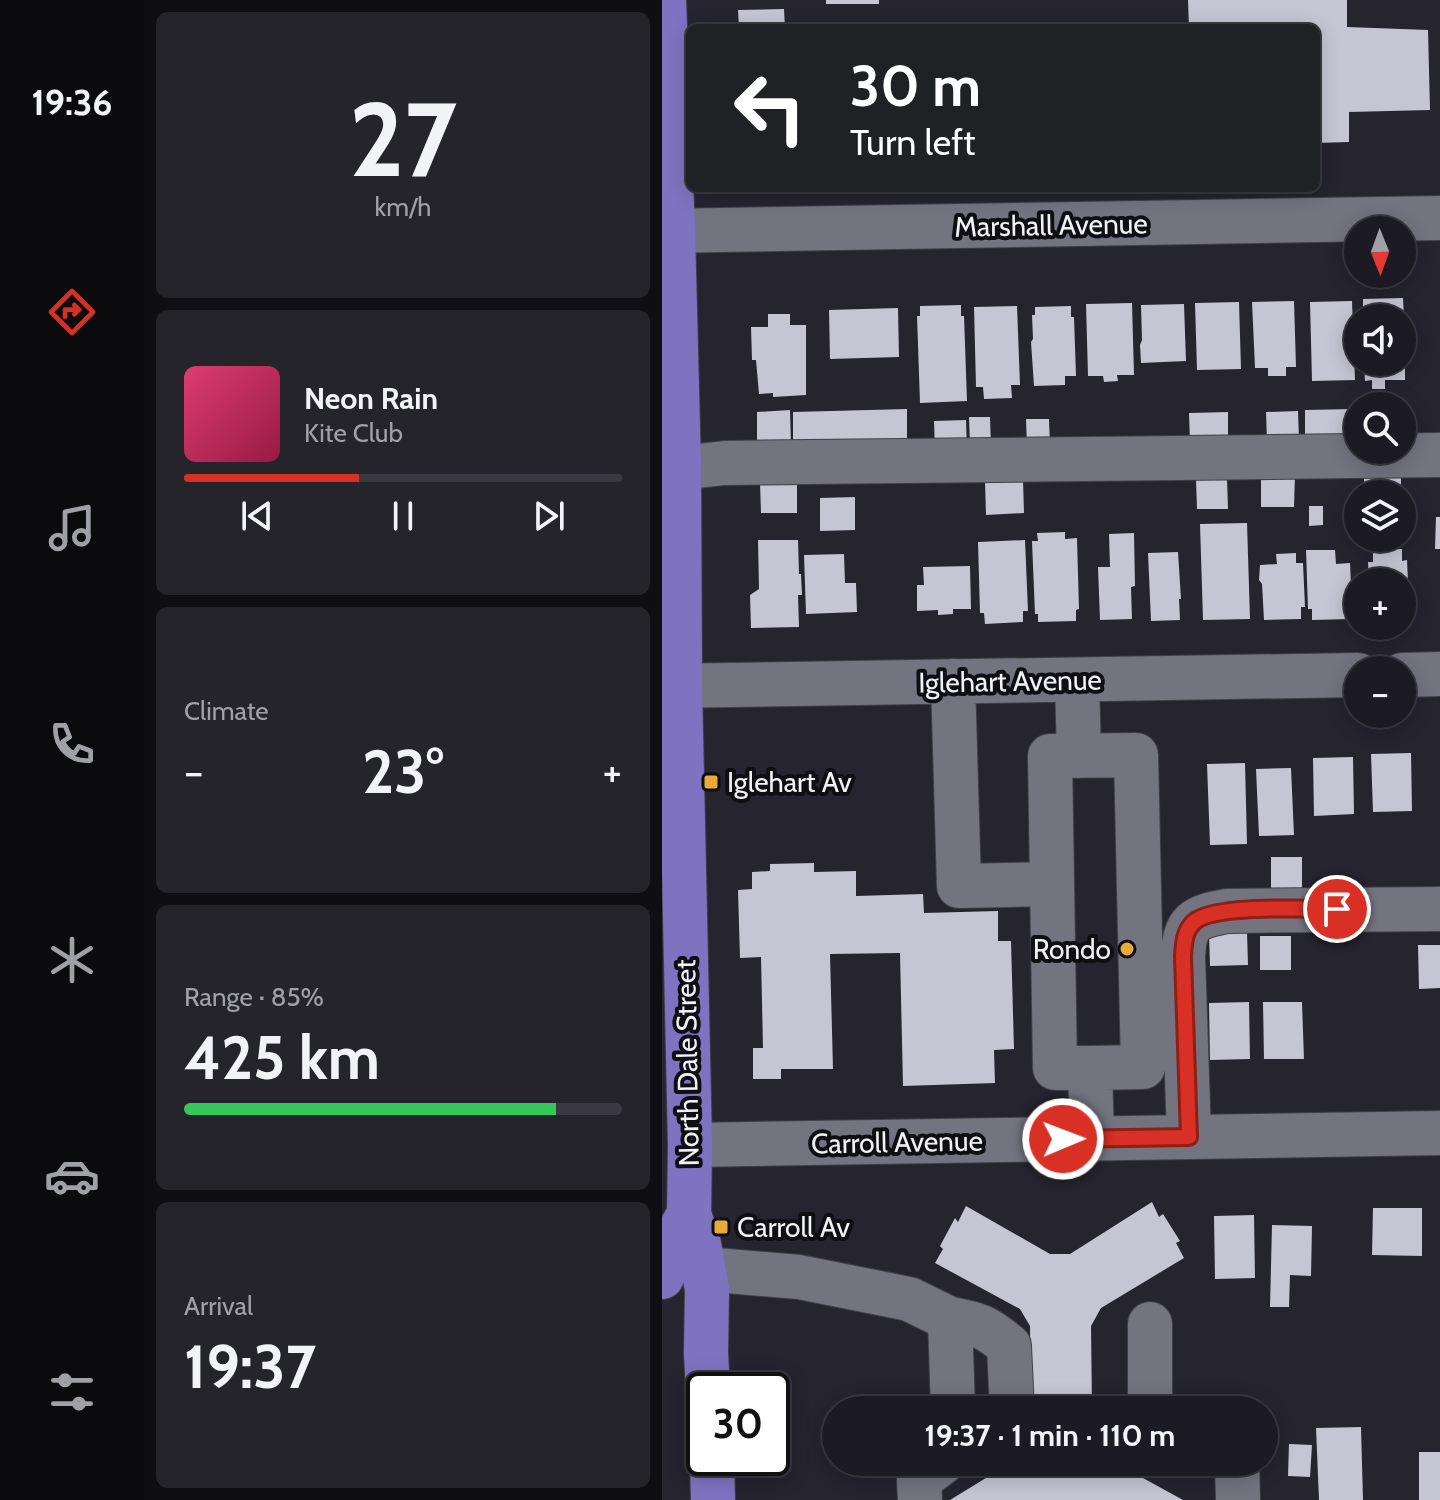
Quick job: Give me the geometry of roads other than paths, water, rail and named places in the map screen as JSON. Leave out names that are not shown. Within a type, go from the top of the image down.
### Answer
[{"type":"main road","name":"North Dale Street","points":[[664,0],[668,231],[679,468],[671,686],[690,1145],[689,1214],[704,1269],[707,1372]]},
{"type":"main road","name":"North Dale Street","points":[[662,1277],[673,1242],[689,1214]]},
{"type":"main road","points":[[712,1476],[713,1500]]},
{"type":"street","name":"Marshall Avenue","points":[[668,231],[1440,218]]},
{"type":"street","points":[[679,468],[725,463],[1440,455]]},
{"type":"street","points":[[1416,675],[1440,674]]},
{"type":"street","name":"Iglehart Avenue","points":[[671,686],[1344,675]]},
{"type":"street","points":[[1077,680],[1079,756]]},
{"type":"street","points":[[953,681],[959,886],[1052,884]]},
{"type":"street","points":[[1136,755],[1143,1067],[1055,1068],[1052,884],[1050,756],[1136,755]]},
{"type":"street","points":[[1189,1137],[1183,956],[1187,929],[1194,921],[1204,915],[1227,911],[1440,909]]},
{"type":"street","points":[[1090,1068],[1092,1139]]},
{"type":"street","name":"Carroll Avenue","points":[[690,1145],[1440,1133]]},
{"type":"street","points":[[704,1269],[799,1277],[868,1290],[909,1299],[950,1319],[977,1324],[1009,1346],[1011,1396]]},
{"type":"street","points":[[950,1319],[953,1396]]},
{"type":"street","points":[[1150,1324],[1150,1396]]},
{"type":"street","points":[[920,1500],[919,1480],[924,1476]]},
{"type":"street","points":[[1237,1476],[1238,1500]]},
{"type":"place","name":"Iglehart Av","points":[[711,782]]},
{"type":"place","name":"Rondo","points":[[1127,949]]},
{"type":"place","name":"Carroll Av","points":[[721,1227]]}]
